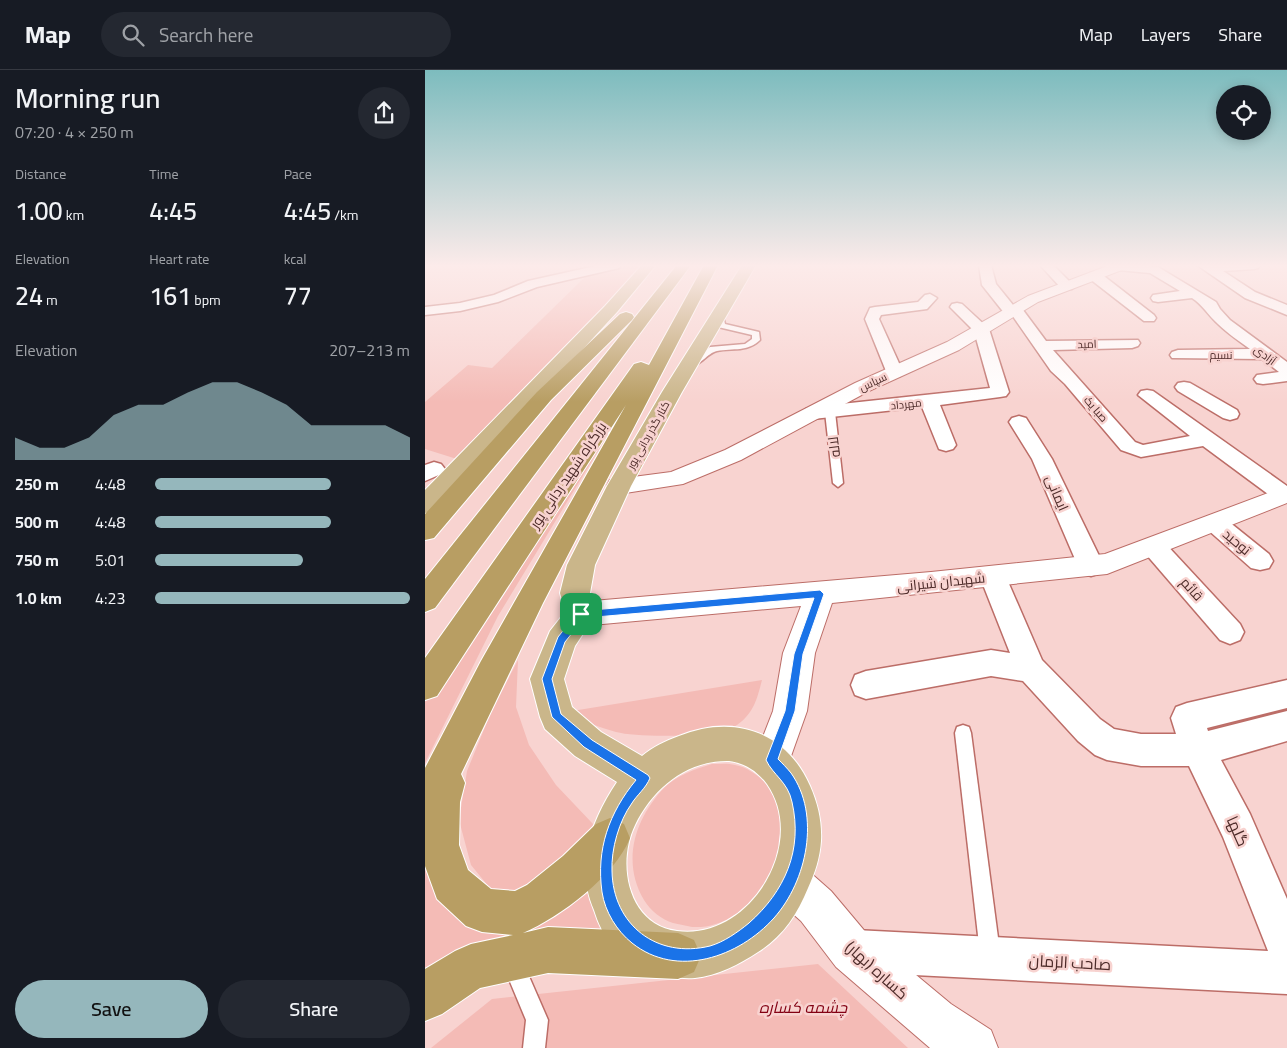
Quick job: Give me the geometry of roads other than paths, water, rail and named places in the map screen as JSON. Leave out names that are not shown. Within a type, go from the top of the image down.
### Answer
[{"type":"highway","points":[[425,531],[544,396],[635,311]]},
{"type":"highway","points":[[425,600],[648,311]]},
{"type":"highway","name":"بزرگراه شهید ردانی پور","points":[[425,685],[680,311]]},
{"type":"highway","points":[[425,809],[512,632],[646,392],[688,311]]},
{"type":"highway","points":[[455,748],[441,802],[439,845],[452,884],[482,910],[517,913],[542,900],[578,871],[610,838]]},
{"type":"highway","points":[[425,997],[471,967],[548,950],[678,956]]},
{"type":"main road","points":[[425,506],[609,311]]},
{"type":"main road","name":"کنار گذر ردانی پور","points":[[581,614],[575,593],[581,565],[619,486],[721,311]]},
{"type":"main road","points":[[581,614],[561,640],[547,679],[557,717],[588,744],[644,778]]},
{"type":"main road","points":[[710,744],[732,744],[753,749],[772,760],[787,777],[797,799],[802,825],[799,854],[790,883],[770,913],[743,937],[711,952],[678,956],[649,947],[625,928],[610,901],[605,871],[610,838],[627,800],[644,778],[665,762],[687,750],[710,744]]},
{"type":"street","points":[[878,311],[875,311],[873,319],[894,372]]},
{"type":"street","points":[[961,311],[981,329]]},
{"type":"street","name":"سپاس","points":[[619,486],[675,479],[733,455],[821,412],[862,387],[953,346],[1012,311]]},
{"type":"street","name":"صبا یک","points":[[1013,311],[1057,367],[1071,380],[1128,446],[1141,450],[1206,439]]},
{"type":"street","points":[[1140,311],[1149,318]]},
{"type":"street","name":"آزادی","points":[[1213,311],[1225,323],[1287,370]]},
{"type":"street","name":"مهرداد","points":[[821,412],[929,402],[1000,392],[981,329]]},
{"type":"street","name":"امید","points":[[1041,346],[1132,343]]},
{"type":"street","name":"نسیم","points":[[1178,355],[1287,353]]},
{"type":"street","points":[[1263,379],[1287,376]]},
{"type":"street","points":[[1184,387],[1229,414]]},
{"type":"street","points":[[1147,395],[1285,494]]},
{"type":"street","points":[[1170,411],[1204,399]]},
{"type":"street","points":[[929,402],[946,444]]},
{"type":"street","name":"ایمانی","points":[[1019,422],[1042,459],[1091,566]]},
{"type":"street","name":"شهیدان شیرانی","points":[[581,614],[820,594],[1107,564],[1285,494]]},
{"type":"street","name":"توحید","points":[[1215,523],[1260,561]]},
{"type":"street","name":"قائم","points":[[1154,547],[1230,632]]},
{"type":"street","points":[[993,577],[1031,669],[1089,730],[1107,744],[1141,750],[1193,734],[1287,694]]},
{"type":"street","points":[[772,760],[790,711],[799,654],[820,594]]},
{"type":"street","points":[[866,684],[991,663],[1031,669]]},
{"type":"street","points":[[1193,734],[1287,726]]},
{"type":"street","name":"گلها","points":[[1193,734],[1237,827],[1287,947]]},
{"type":"street","name":"کساره (بهار)","points":[[790,883],[816,906],[852,951],[934,1021],[973,1048]]},
{"type":"street","name":"صاحب الزمان","points":[[852,951],[1287,972]]},
{"type":"lane","points":[[685,370],[701,356],[713,349],[747,346],[756,340],[757,334],[721,325],[719,314]]},
{"type":"lane","name":"لاله","points":[[821,412],[838,483]]},
{"type":"lane","points":[[963,733],[990,958]]},
{"type":"lane","points":[[511,958],[537,1020],[534,1048]]},
{"type":"park label","name":"چشمه کساره","points":[[803,1007]]}]
